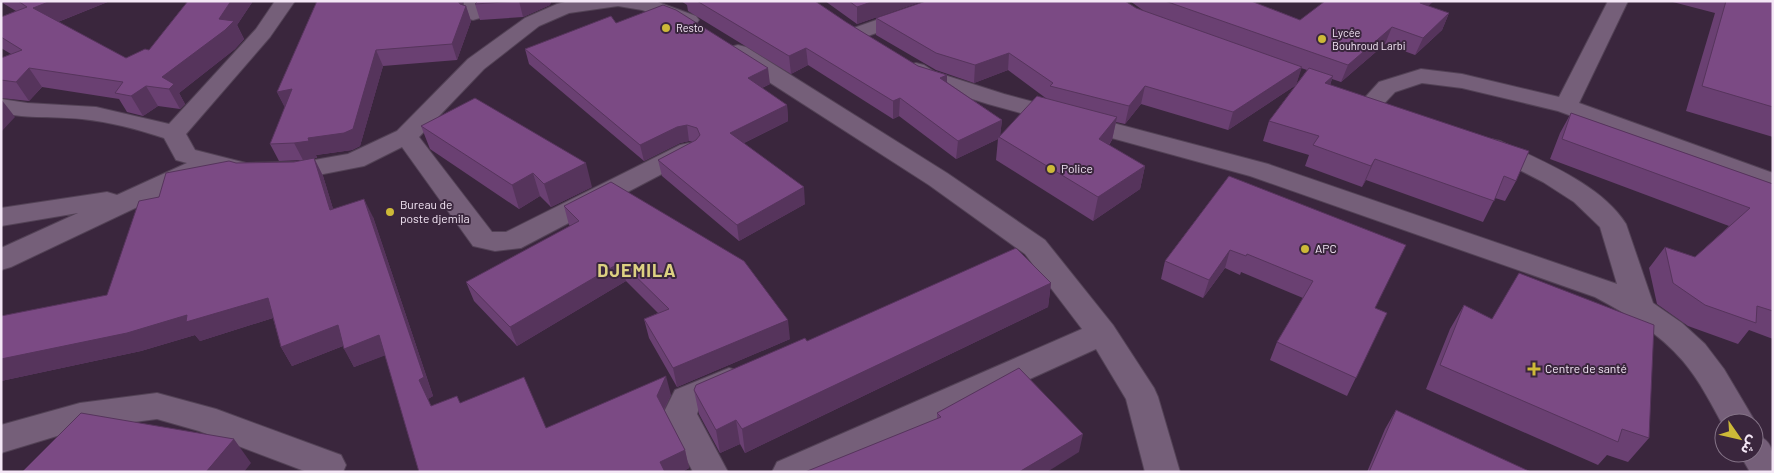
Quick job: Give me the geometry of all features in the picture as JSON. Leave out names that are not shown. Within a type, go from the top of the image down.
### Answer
[{"type":"street","points":[[174,132],[263,34],[285,1]]},
{"type":"street","points":[[1,106],[19,111],[69,111],[127,118],[174,132],[185,155],[208,163],[246,171],[303,170],[355,161],[406,136],[476,64],[532,22],[564,8],[612,1]]},
{"type":"street","points":[[624,1],[646,5],[686,18],[938,179],[1022,253],[1102,333],[1142,397],[1163,472]]},
{"type":"street","points":[[950,1],[847,28],[927,77],[996,99],[1259,170],[1583,280],[1606,290],[1640,309],[1674,334],[1702,363],[1733,413]]},
{"type":"street","points":[[1566,106],[1618,1]]},
{"type":"street","points":[[1372,103],[1387,87],[1420,76],[1462,81],[1566,106],[1773,182]]},
{"type":"street","points":[[406,136],[483,239],[495,242],[511,241],[689,150]]},
{"type":"street","points":[[1473,136],[1552,176],[1583,196],[1612,224],[1640,309]]},
{"type":"street","points":[[1,260],[208,163]]},
{"type":"street","points":[[1,217],[138,195]]},
{"type":"street","points":[[789,472],[1102,333]]},
{"type":"street","points":[[711,472],[680,414],[687,399],[755,369]]},
{"type":"street","points":[[1,439],[80,416],[157,406],[204,419],[329,465]]},
{"type":"building","points":[[18,1],[51,1],[33,8],[126,58],[145,49],[149,50],[188,1],[231,1],[219,19],[234,21],[225,30],[162,77],[174,84],[169,89],[146,86],[131,96],[115,93],[123,82],[29,68],[16,82],[1,80],[1,58],[22,50],[1,37],[1,17],[27,7]]},
{"type":"building","points":[[317,1],[458,1],[466,6],[452,44],[376,50],[353,129],[344,133],[308,138],[309,141],[270,144],[292,89],[277,92]]},
{"type":"building","points":[[478,1],[519,1],[475,4]]},
{"type":"building","points":[[697,1],[815,1],[918,66],[947,75],[940,78],[1002,120],[958,141],[900,98],[893,101],[806,48],[789,56]]},
{"type":"building","points":[[849,1],[874,1],[857,7]]},
{"type":"building","points":[[926,1],[1125,1],[1136,8],[1302,67],[1233,112],[1145,86],[1129,106],[1050,86],[1053,83],[1009,53],[975,65],[936,53],[876,18]]},
{"type":"building","name":"Lycée Bouhroud Larbi","points":[[1165,1],[1251,1],[1300,20],[1325,1],[1421,1],[1420,3],[1449,13],[1423,38],[1392,27],[1348,65]]},
{"type":"building","points":[[1726,1],[1773,1],[1773,107],[1702,86]]},
{"type":"building","points":[[663,5],[676,10],[768,68],[748,78],[787,105],[730,133],[804,187],[737,225],[658,160],[696,140],[700,135],[697,128],[687,125],[677,127],[640,145],[525,49],[611,16],[616,23]]},
{"type":"building","points":[[1309,68],[1333,76],[1325,83],[1529,151],[1516,181],[1504,176],[1494,201],[1375,159],[1371,166],[1313,145],[1319,136],[1269,121]]},
{"type":"building","points":[[1037,96],[1117,117],[1099,139],[1145,166],[1098,197],[999,137]]},
{"type":"building","points":[[475,98],[586,163],[544,184],[533,173],[512,185],[421,126]]},
{"type":"building","points":[[1571,113],[1773,184],[1773,311],[1757,306],[1756,323],[1705,305],[1673,283],[1665,247],[1695,257],[1750,208],[1562,139]]},
{"type":"building","points":[[314,158],[330,210],[364,199],[424,377],[419,380],[431,406],[457,396],[460,403],[524,377],[546,428],[666,376],[657,396],[685,450],[660,462],[665,472],[419,472],[379,335],[344,349],[338,325],[281,347],[268,298],[186,322],[187,315],[127,333],[1,359],[1,316],[107,295],[139,201],[159,197],[166,173],[229,161],[236,163],[294,162]]},
{"type":"building","points":[[1229,176],[1406,245],[1375,308],[1387,313],[1356,378],[1277,342],[1313,281],[1247,254],[1246,256],[1230,250],[1209,280],[1165,261]]},
{"type":"building","points":[[611,182],[744,261],[788,320],[673,368],[644,319],[669,309],[621,262],[510,327],[466,282],[579,221],[564,206]]},
{"type":"building","points":[[1016,248],[1051,283],[742,429],[736,420],[716,430],[694,390],[696,385],[805,338],[807,341]]},
{"type":"building","name":"Centre de santé","points":[[1519,273],[1654,325],[1649,438],[1622,429],[1618,442],[1440,365],[1464,305],[1492,319]]},
{"type":"building","points":[[1019,368],[1083,434],[1019,472],[805,472],[941,417],[937,413]]},
{"type":"building","points":[[1396,410],[1531,472],[1369,472]]},
{"type":"building","points":[[81,413],[234,439],[206,472],[22,472]]},
{"type":"place","name":"Resto","points":[[666,28]]},
{"type":"place","name":"Lycée Bouhroud Larbi","points":[[1322,39]]},
{"type":"place","name":"Police","points":[[1051,169]]},
{"type":"place","name":"Bureau de poste djemila","points":[[390,212]]},
{"type":"place","name":"APC","points":[[1305,249]]},
{"type":"place","name":"Centre de santé","points":[[1534,369]]},
{"type":"district","name":"DJEMILA","points":[[637,271]]}]
